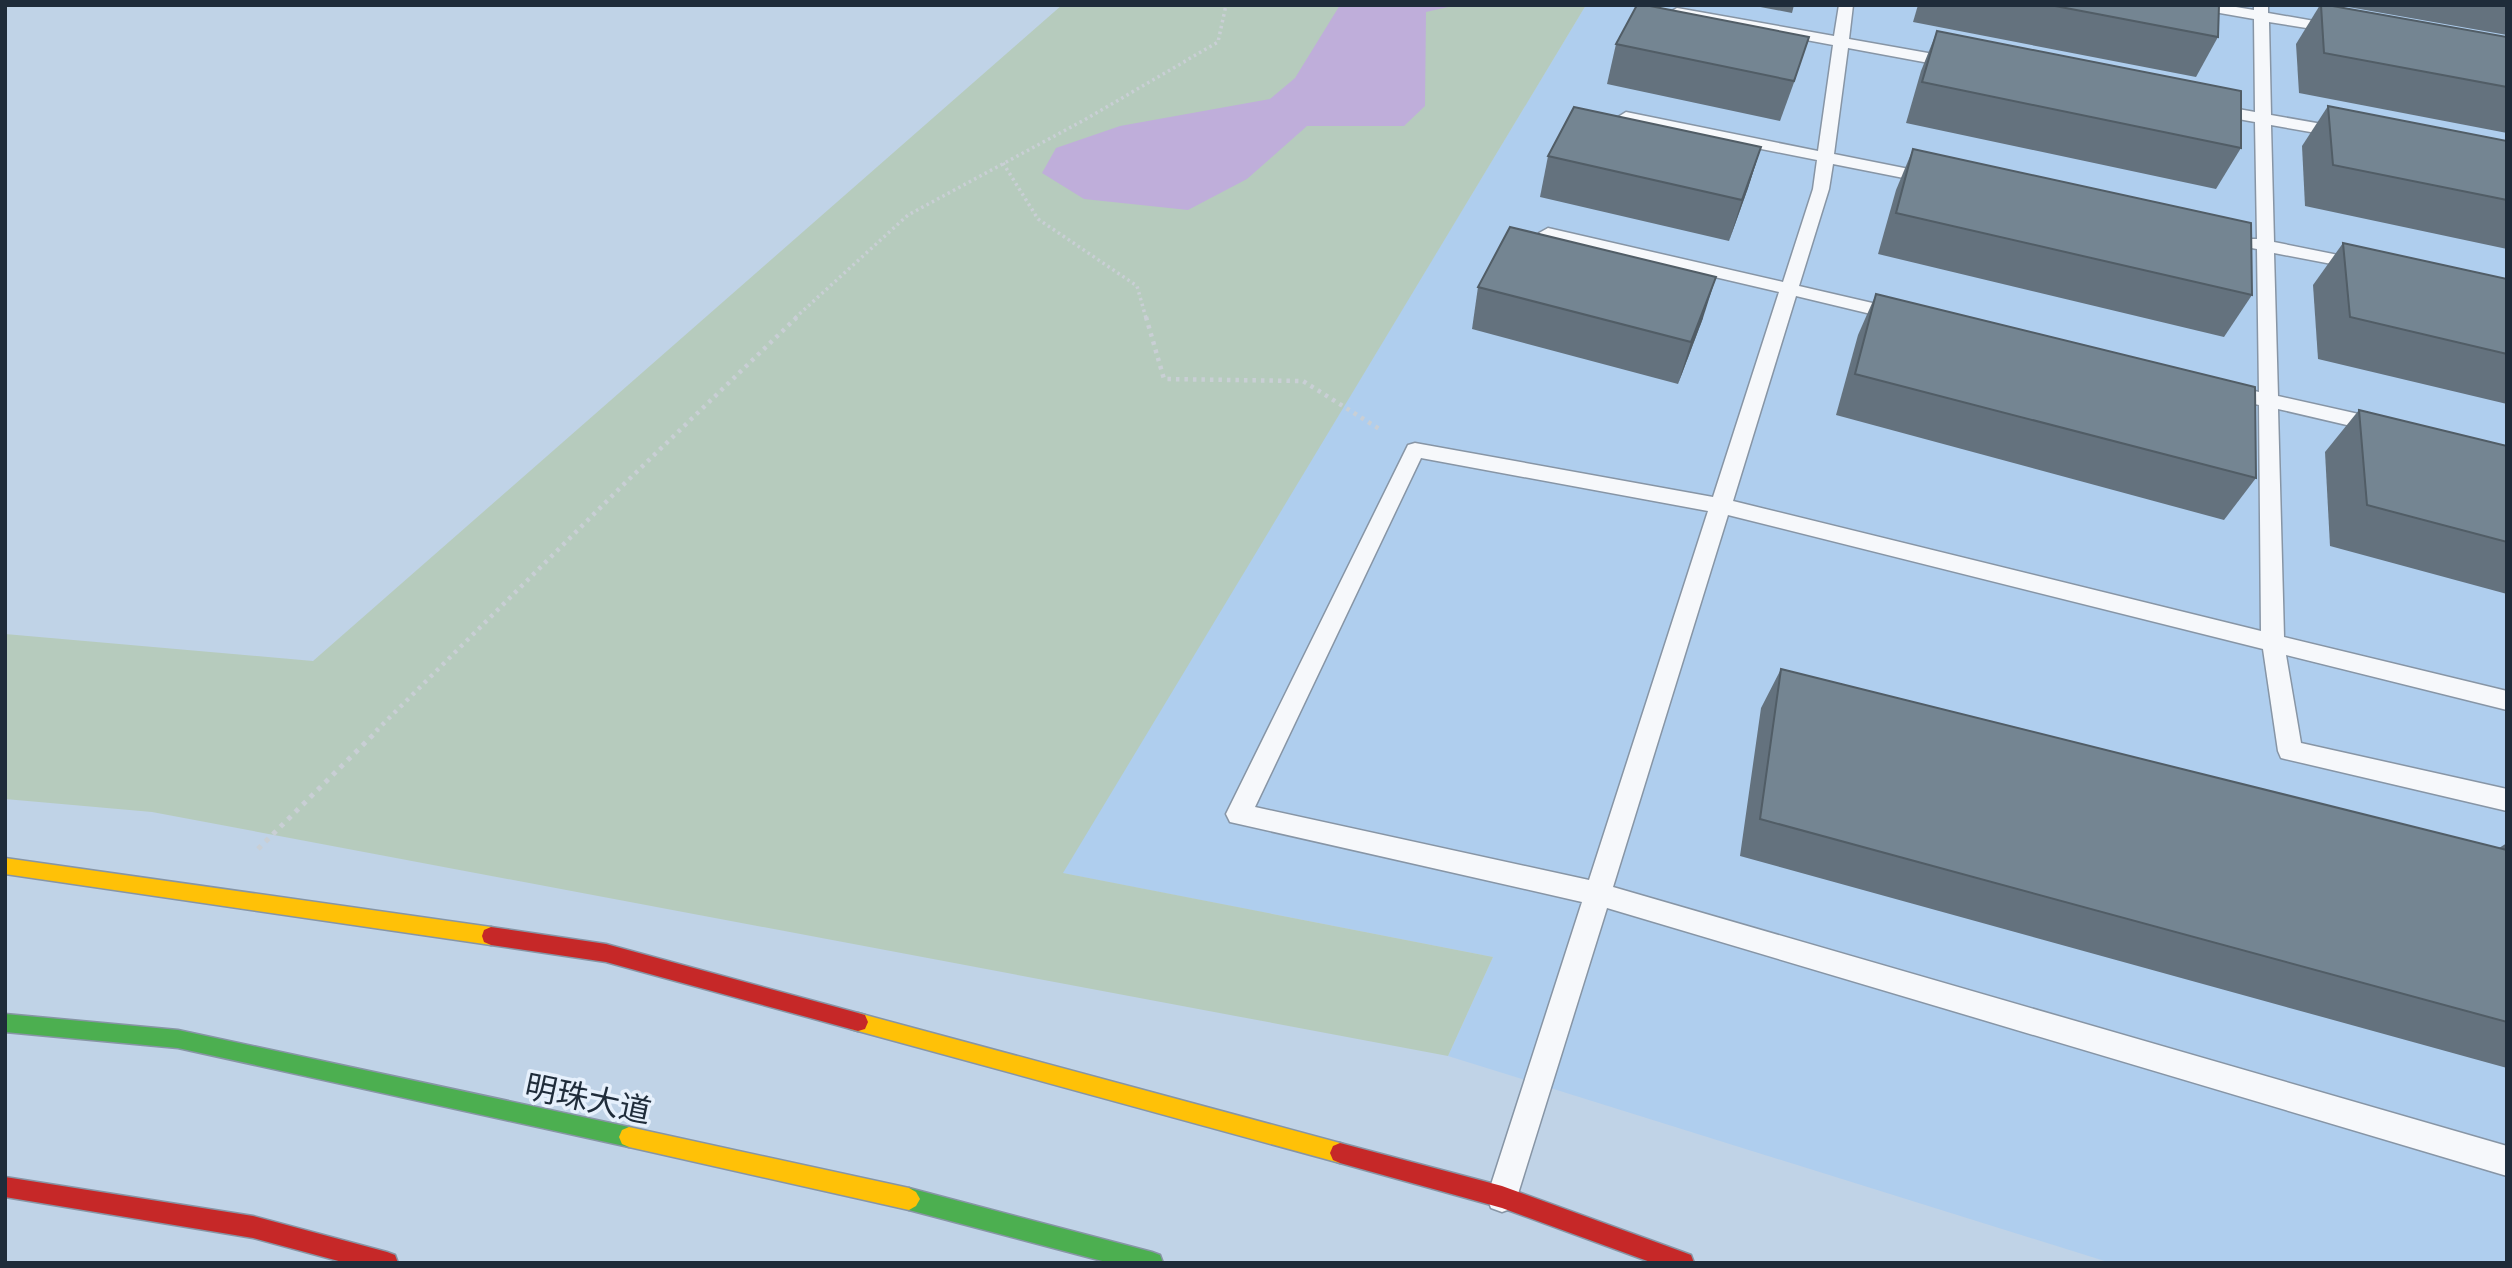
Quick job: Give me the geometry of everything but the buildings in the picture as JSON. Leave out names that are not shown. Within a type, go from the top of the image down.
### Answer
[{"type":"street","points":[[5,866],[606,953],[1502,1197],[1683,1263]]},
{"type":"street","name":"明珠大道","points":[[5,1023],[178,1039],[884,1193],[1152,1263]]},
{"type":"street","points":[[5,1187],[253,1227],[387,1263]]},
{"type":"lane","points":[[1502,1197],[1821,189],[1846,5]]},
{"type":"lane","points":[[2197,5],[2261,11],[2357,32]]},
{"type":"lane","points":[[1670,10],[1977,66]]},
{"type":"lane","points":[[2261,11],[2273,643],[2290,751],[2507,800]]},
{"type":"lane","points":[[2195,106],[2358,136]]},
{"type":"lane","points":[[1626,117],[1945,181]]},
{"type":"lane","points":[[1548,233],[1922,320]]},
{"type":"lane","points":[[2239,240],[2386,270]]},
{"type":"lane","points":[[2215,388],[2401,431]]},
{"type":"lane","points":[[2507,701],[1721,506],[1415,450],[1239,814],[1598,894],[2507,1161]]},
{"type":"path","points":[[212,896],[386,718],[783,330],[908,215],[1218,42],[1226,5]]},
{"type":"path","points":[[1003,163],[1038,219],[1138,286],[1164,379],[1303,381],[1415,450]]},
{"type":"shaded area","points":[[1340,5],[1457,5],[1426,12],[1425,106],[1404,126],[1307,126],[1247,179],[1188,210],[1084,199],[1042,173],[1056,148],[1120,126],[1270,99],[1295,78]]},
{"type":"shaded area","points":[[1586,5],[2507,5],[2507,1263],[2111,1263],[1448,1056],[1493,957],[1062,873]]},
{"type":"green space","points":[[1062,5],[1586,5],[1063,873],[1493,957],[1448,1056],[152,812],[5,799],[5,634],[313,661]]},
{"type":"traffic: fast","points":[[5,1023],[178,1039],[629,1137]]},
{"type":"traffic: fast","points":[[909,1199],[1152,1263]]},
{"type":"traffic: slow","points":[[5,866],[491,936]]},
{"type":"traffic: slow","points":[[858,1022],[1340,1153]]},
{"type":"traffic: slow","points":[[629,1137],[909,1199]]},
{"type":"traffic: jam","points":[[491,936],[606,953],[858,1022]]},
{"type":"traffic: jam","points":[[1340,1153],[1502,1197],[1683,1263]]},
{"type":"traffic: jam","points":[[5,1187],[253,1227],[387,1263]]}]
